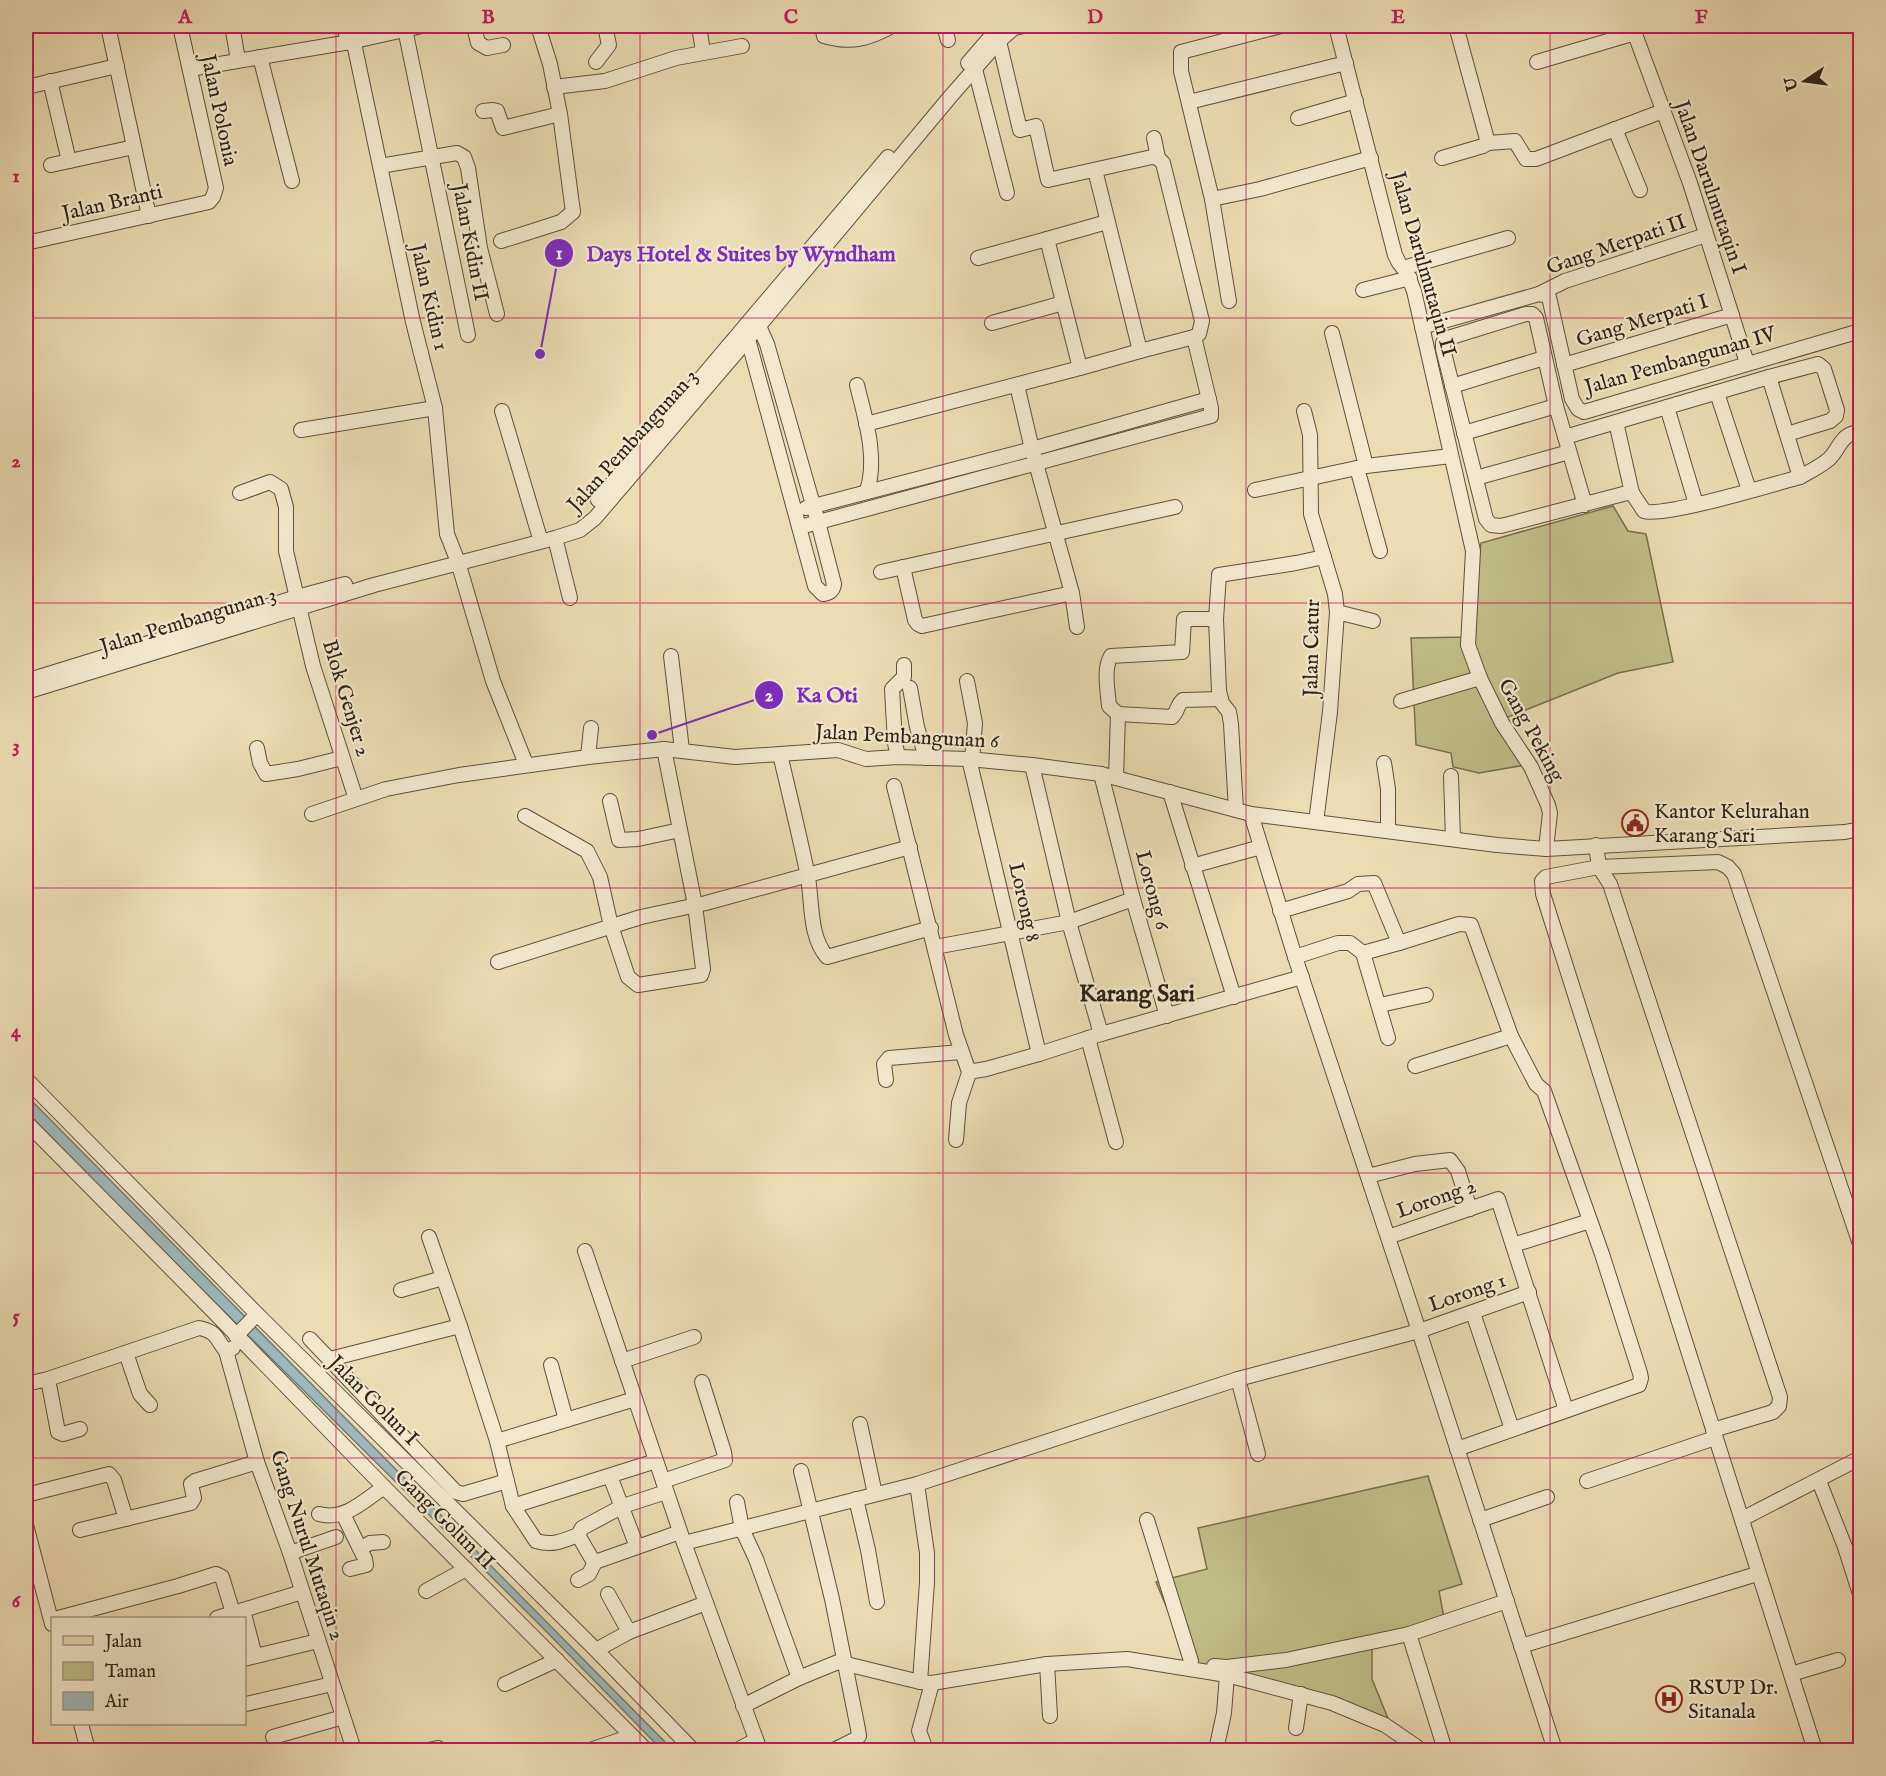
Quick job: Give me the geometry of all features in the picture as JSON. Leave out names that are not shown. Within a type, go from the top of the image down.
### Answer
[{"type":"street","points":[[108,26],[149,216]]},
{"type":"street","name":"Jalan Polonia","points":[[180,26],[216,189],[209,202]]},
{"type":"street","points":[[235,26],[233,31],[238,60]]},
{"type":"street","name":"Jalan Kidin 1","points":[[344,26],[355,48],[413,322],[435,408],[447,534],[457,558],[493,681],[526,765]]},
{"type":"street","points":[[190,69],[350,42],[422,26]]},
{"type":"street","points":[[474,26],[478,43],[487,48],[503,45]]},
{"type":"street","points":[[501,241],[561,222],[573,212],[560,114],[550,64],[538,26]]},
{"type":"street","points":[[596,62],[609,45],[605,26]]},
{"type":"street","points":[[699,26],[703,52]]},
{"type":"street","points":[[822,26],[824,36],[838,40],[870,38],[892,26]]},
{"type":"street","points":[[944,26],[948,40]]},
{"type":"street","name":"Jalan Pembangunan 3","points":[[457,558],[555,538],[580,530],[595,518],[747,340],[755,323],[947,94],[1000,26]]},
{"type":"street","name":"Jalan Pembangunan 3","points":[[947,94],[975,69],[999,41],[1014,28],[1024,26]]},
{"type":"street","points":[[1229,301],[1212,199],[1181,71],[1181,52],[1281,26]]},
{"type":"street","name":"Jalan Darulmutaqin II","points":[[1336,26],[1395,255],[1406,273],[1422,327],[1473,551],[1468,645],[1480,678]]},
{"type":"street","points":[[1456,26],[1488,143]]},
{"type":"street","name":"Jalan Kidin II","points":[[405,29],[468,335]]},
{"type":"street","points":[[1538,62],[1634,29]]},
{"type":"street","name":"Jalan Darulmutaqin I","points":[[1634,29],[1706,235],[1747,363]]},
{"type":"street","points":[[999,41],[1020,130],[1036,126],[1048,180],[1152,157],[1158,158]]},
{"type":"street","points":[[554,87],[605,81],[676,58],[742,46]]},
{"type":"street","points":[[260,57],[292,181]]},
{"type":"street","points":[[1189,102],[1346,63]]},
{"type":"street","points":[[31,86],[117,66]]},
{"type":"street","points":[[975,69],[1007,193]]},
{"type":"street","points":[[50,81],[69,161]]},
{"type":"street","points":[[1298,118],[1356,101]]},
{"type":"street","points":[[483,111],[496,111],[503,128],[560,114]]},
{"type":"street","points":[[1442,158],[1488,143],[1515,141],[1526,159],[1536,159],[1663,111]]},
{"type":"street","points":[[1615,129],[1640,190]]},
{"type":"street","points":[[866,423],[1194,338],[1199,334],[1202,321],[1163,163],[1158,158],[1154,138]]},
{"type":"street","points":[[51,165],[134,147]]},
{"type":"street","points":[[380,166],[457,153],[464,157],[468,168],[480,248],[497,314]]},
{"type":"street","points":[[1212,199],[1260,189],[1371,158]]},
{"type":"street","points":[[1095,170],[1140,351]]},
{"type":"street","name":"Jalan Branti","points":[[26,243],[209,202]]},
{"type":"street","points":[[978,258],[1107,222]]},
{"type":"street","name":"Gang Merpati II","points":[[1539,294],[1565,281],[1706,235]]},
{"type":"street","points":[[1363,290],[1508,238]]},
{"type":"street","points":[[1047,239],[1080,368]]},
{"type":"street","points":[[1422,327],[1539,294]]},
{"type":"street","name":"Jalan Pembangunan IV","points":[[1539,294],[1549,297],[1572,399],[1578,410],[1584,412],[1860,331]]},
{"type":"street","points":[[992,323],[1063,303]]},
{"type":"street","points":[[1585,505],[1556,406],[1537,320],[1532,314],[1449,337],[1444,341],[1443,349],[1464,433],[1486,519],[1491,525],[1501,526],[1585,505],[1632,493]]},
{"type":"street","name":"Gang Merpati I","points":[[1564,366],[1732,315]]},
{"type":"street","points":[[755,323],[767,344],[818,522],[834,584],[829,593],[823,594],[815,586],[747,340],[767,344]]},
{"type":"street","points":[[1332,333],[1380,551]]},
{"type":"street","points":[[800,527],[1211,416],[1194,338]]},
{"type":"street","name":"Jalan Pembangunan 3","points":[[26,681],[299,603],[366,587],[577,522],[747,340]]},
{"type":"street","points":[[1452,386],[1544,358]]},
{"type":"street","points":[[1565,437],[1818,364],[1824,369],[1837,412],[1833,420],[1787,434]]},
{"type":"street","points":[[1769,377],[1800,477]]},
{"type":"street","points":[[857,385],[871,455],[870,483],[867,491]]},
{"type":"street","points":[[1017,385],[1032,449],[1072,593],[1077,627]]},
{"type":"street","points":[[1717,393],[1749,490]]},
{"type":"street","points":[[795,511],[1032,449],[1209,399]]},
{"type":"street","points":[[1464,433],[1556,406]]},
{"type":"street","points":[[1667,407],[1696,504]]},
{"type":"street","points":[[302,430],[435,408]]},
{"type":"street","points":[[502,411],[539,535]]},
{"type":"street","name":"Jalan Catur","points":[[1304,411],[1310,435],[1311,514],[1335,594],[1337,612],[1330,712],[1316,822]]},
{"type":"street","points":[[1616,422],[1632,493],[1647,512],[1696,504],[1800,477],[1831,458],[1846,436],[1860,432]]},
{"type":"street","points":[[1476,478],[1569,452]]},
{"type":"street","points":[[1255,490],[1361,467],[1451,456]]},
{"type":"street","name":"Blok Genjer 2","points":[[240,493],[270,482],[281,489],[286,507],[286,551],[313,666],[356,799]]},
{"type":"street","points":[[881,572],[1175,507]]},
{"type":"street","points":[[555,538],[570,598]]},
{"type":"street","points":[[1236,810],[1231,724],[1229,712],[1218,691],[1216,619],[1219,575],[1324,557]]},
{"type":"street","points":[[903,567],[915,620],[922,626],[1072,593]]},
{"type":"street","name":"Jalan Pembangunan 3","points":[[26,692],[299,603]]},
{"type":"street","points":[[1337,612],[1373,621]]},
{"type":"street","points":[[1216,619],[1184,619],[1182,652],[1111,656],[1108,659],[1107,675],[1109,706],[1118,714],[1172,717],[1183,700],[1221,699]]},
{"type":"street","points":[[671,656],[682,750]]},
{"type":"street","points":[[898,757],[892,688],[904,677],[904,665]]},
{"type":"street","name":"Gang Peking","points":[[1401,701],[1480,678],[1502,723],[1530,767],[1548,805],[1550,813],[1546,849]]},
{"type":"street","name":"Lorong 8","points":[[967,681],[975,723],[971,759],[1040,1054]]},
{"type":"street","points":[[910,688],[917,727],[926,758]]},
{"type":"street","points":[[1116,778],[1118,714]]},
{"type":"street","points":[[588,757],[591,728]]},
{"type":"street","points":[[257,748],[260,763],[266,774],[342,758]]},
{"type":"street","points":[[525,816],[587,851],[600,877],[611,926],[628,977],[638,985],[701,975],[703,969],[695,905],[664,749]]},
{"type":"street","name":"Jalan Pembangunan 6","points":[[312,814],[386,789],[459,775],[588,757],[664,749],[735,757],[838,750],[867,759],[898,757],[971,759],[1101,774],[1251,814],[1546,849],[1845,832],[1860,829]]},
{"type":"street","points":[[780,754],[808,876],[811,910],[819,948],[827,957],[931,928]]},
{"type":"street","points":[[1384,763],[1388,789],[1388,831]]},
{"type":"street","points":[[1032,765],[1095,1036],[1116,1142]]},
{"type":"street","name":"Lorong 6","points":[[1101,774],[1133,900],[1167,1016]]},
{"type":"street","points":[[1451,776],[1453,839]]},
{"type":"street","points":[[894,786],[965,1064],[970,1070],[986,1070],[1095,1036],[1302,977]]},
{"type":"street","points":[[1170,792],[1234,997]]},
{"type":"street","points":[[610,801],[619,840],[680,830]]},
{"type":"street","points":[[1251,814],[1280,911],[1555,1750]]},
{"type":"street","points":[[1587,1481],[1773,1412],[1779,1406],[1780,1397],[1610,884],[1599,867],[1596,845]]},
{"type":"street","points":[[1192,866],[1261,847]]},
{"type":"street","points":[[498,962],[611,926],[910,848]]},
{"type":"street","points":[[1815,1750],[1757,1574],[1742,1519],[1541,886],[1546,877],[1599,867],[1718,862],[1728,867],[1734,874],[1860,1244]]},
{"type":"street","points":[[1280,911],[1348,891],[1358,884],[1374,883],[1399,943]]},
{"type":"street","points":[[935,947],[1069,922],[1133,900]]},
{"type":"street","points":[[1363,953],[1458,924],[1471,925],[1510,1036],[1536,1084],[1544,1091],[1590,1221],[1641,1378],[1636,1386],[1457,1449]]},
{"type":"street","points":[[1295,957],[1338,943],[1350,943],[1363,953],[1388,1038]]},
{"type":"street","points":[[1380,1005],[1426,995]]},
{"type":"street","points":[[1415,1066],[1510,1036]]},
{"type":"street","points":[[885,1080],[884,1064],[888,1058],[962,1052]]},
{"type":"street","points":[[956,1140],[959,1103],[970,1070]]},
{"type":"street","name":"Jalan Golun I","points":[[26,1079],[255,1315],[596,1650],[693,1750]]},
{"type":"street","name":"Gang Golun II","points":[[26,1122],[240,1336],[384,1487],[646,1750]]},
{"type":"street","points":[[1368,1176],[1415,1164],[1450,1160],[1458,1171],[1470,1209]]},
{"type":"street","name":"Lorong 2","points":[[1388,1237],[1498,1199],[1513,1245]]},
{"type":"street","points":[[1566,1410],[1513,1245],[1590,1221]]},
{"type":"street","points":[[429,1237],[497,1441],[513,1506],[536,1541],[556,1544],[578,1535],[582,1528],[623,1506],[725,1460],[702,1382]]},
{"type":"street","points":[[585,1251],[664,1486],[758,1745],[737,1750]]},
{"type":"street","points":[[401,1290],[443,1278]]},
{"type":"street","name":"Lorong 1","points":[[595,1562],[637,1547],[682,1537],[742,1529],[917,1484],[1238,1379],[1419,1331],[1529,1292]]},
{"type":"street","points":[[1473,1312],[1512,1429]]},
{"type":"street","points":[[209,1330],[215,1324],[217,1315]]},
{"type":"street","points":[[26,1384],[48,1379],[199,1328],[209,1330],[226,1351],[255,1315]]},
{"type":"street","points":[[330,1359],[460,1326]]},
{"type":"street","points":[[622,1361],[694,1337]]},
{"type":"street","points":[[310,1339],[456,1492],[463,1494],[507,1481]]},
{"type":"street","name":"Gang Nurul Mutaqin 2","points":[[226,1351],[257,1462],[290,1553],[354,1750]]},
{"type":"street","points":[[126,1353],[140,1394],[150,1405]]},
{"type":"street","points":[[551,1365],[567,1420]]},
{"type":"street","points":[[48,1379],[58,1432],[63,1434],[80,1429]]},
{"type":"street","points":[[1238,1379],[1258,1454]]},
{"type":"street","points":[[497,1441],[635,1399]]},
{"type":"street","points":[[860,1424],[875,1494]]},
{"type":"street","points":[[1742,1519],[1860,1458]]},
{"type":"street","points":[[513,1506],[656,1461]]},
{"type":"street","points":[[80,1530],[191,1503],[194,1498],[191,1484],[195,1481],[257,1462]]},
{"type":"street","points":[[801,1471],[832,1599],[859,1736],[834,1750]]},
{"type":"street","points":[[26,1495],[109,1474],[114,1479],[126,1519]]},
{"type":"street","points":[[610,1476],[637,1547]]},
{"type":"street","points":[[1819,1480],[1860,1594]]},
{"type":"street","points":[[917,1484],[927,1553],[926,1683],[920,1731],[926,1750]]},
{"type":"street","points":[[319,1514],[330,1517],[343,1514],[384,1487]]},
{"type":"street","points":[[1480,1520],[1547,1497]]},
{"type":"street","points":[[856,1499],[877,1602]]},
{"type":"street","points":[[737,1502],[742,1529],[756,1560],[799,1678]]},
{"type":"street","points":[[343,1514],[366,1559],[366,1564],[350,1569]]},
{"type":"street","points":[[1147,1520],[1191,1661]]},
{"type":"street","points":[[26,1525],[53,1617]]},
{"type":"street","points":[[578,1535],[595,1562],[589,1574],[578,1580]]},
{"type":"street","points":[[290,1553],[336,1537]]},
{"type":"street","points":[[361,1548],[370,1543],[383,1542]]},
{"type":"street","points":[[426,1591],[466,1569]]},
{"type":"street","points":[[68,1617],[216,1574],[222,1577],[239,1617]]},
{"type":"street","points":[[1521,1646],[1757,1574]]},
{"type":"street","points":[[221,1617],[302,1592]]},
{"type":"street","points":[[608,1594],[629,1632]]},
{"type":"street","points":[[1171,1656],[1204,1665],[1227,1667],[1286,1660],[1409,1634],[1507,1601]]},
{"type":"street","points":[[596,1650],[629,1632],[706,1604]]},
{"type":"street","points":[[1409,1634],[1445,1750]]},
{"type":"street","points":[[246,1642],[250,1657],[318,1641]]},
{"type":"street","points":[[743,1706],[799,1678],[838,1662],[926,1683],[1047,1664],[1127,1659],[1227,1675],[1332,1703],[1385,1725],[1420,1750]]},
{"type":"street","points":[[505,1684],[557,1660]]},
{"type":"street","points":[[1791,1674],[1838,1660]]},
{"type":"street","points":[[1047,1664],[1050,1716]]},
{"type":"street","points":[[1216,1750],[1224,1713],[1227,1675]]},
{"type":"street","points":[[246,1704],[332,1684]]},
{"type":"street","points":[[1296,1728],[1300,1694]]},
{"type":"street","points":[[273,1737],[343,1718]]},
{"type":"street","points":[[81,1725],[88,1750]]},
{"type":"street","points":[[590,1750],[632,1736]]},
{"type":"green space","points":[[1613,506],[1628,531],[1646,534],[1673,662],[1618,673],[1503,719],[1531,764],[1479,773],[1453,767],[1451,753],[1416,745],[1411,638],[1467,637],[1481,543]]},
{"type":"green space","points":[[1428,1476],[1462,1584],[1439,1591],[1444,1618],[1372,1640],[1372,1679],[1389,1721],[1193,1670],[1156,1582],[1207,1569],[1198,1528]]},
{"type":"water","points":[[26,1095],[673,1750],[662,1750],[543,1628],[26,1115]]},
{"type":"place","name":"Days Hotel & Suites by Wyndham","points":[[540,354]]},
{"type":"place","name":"Ka Oti","points":[[652,735]]},
{"type":"place","name":"Kantor Kelurahan Karang Sari","points":[[1635,823]]},
{"type":"place","name":"RSUP Dr. Sitanala","points":[[1669,1699]]},
{"type":"district","name":"Karang Sari","points":[[1137,993]]}]
